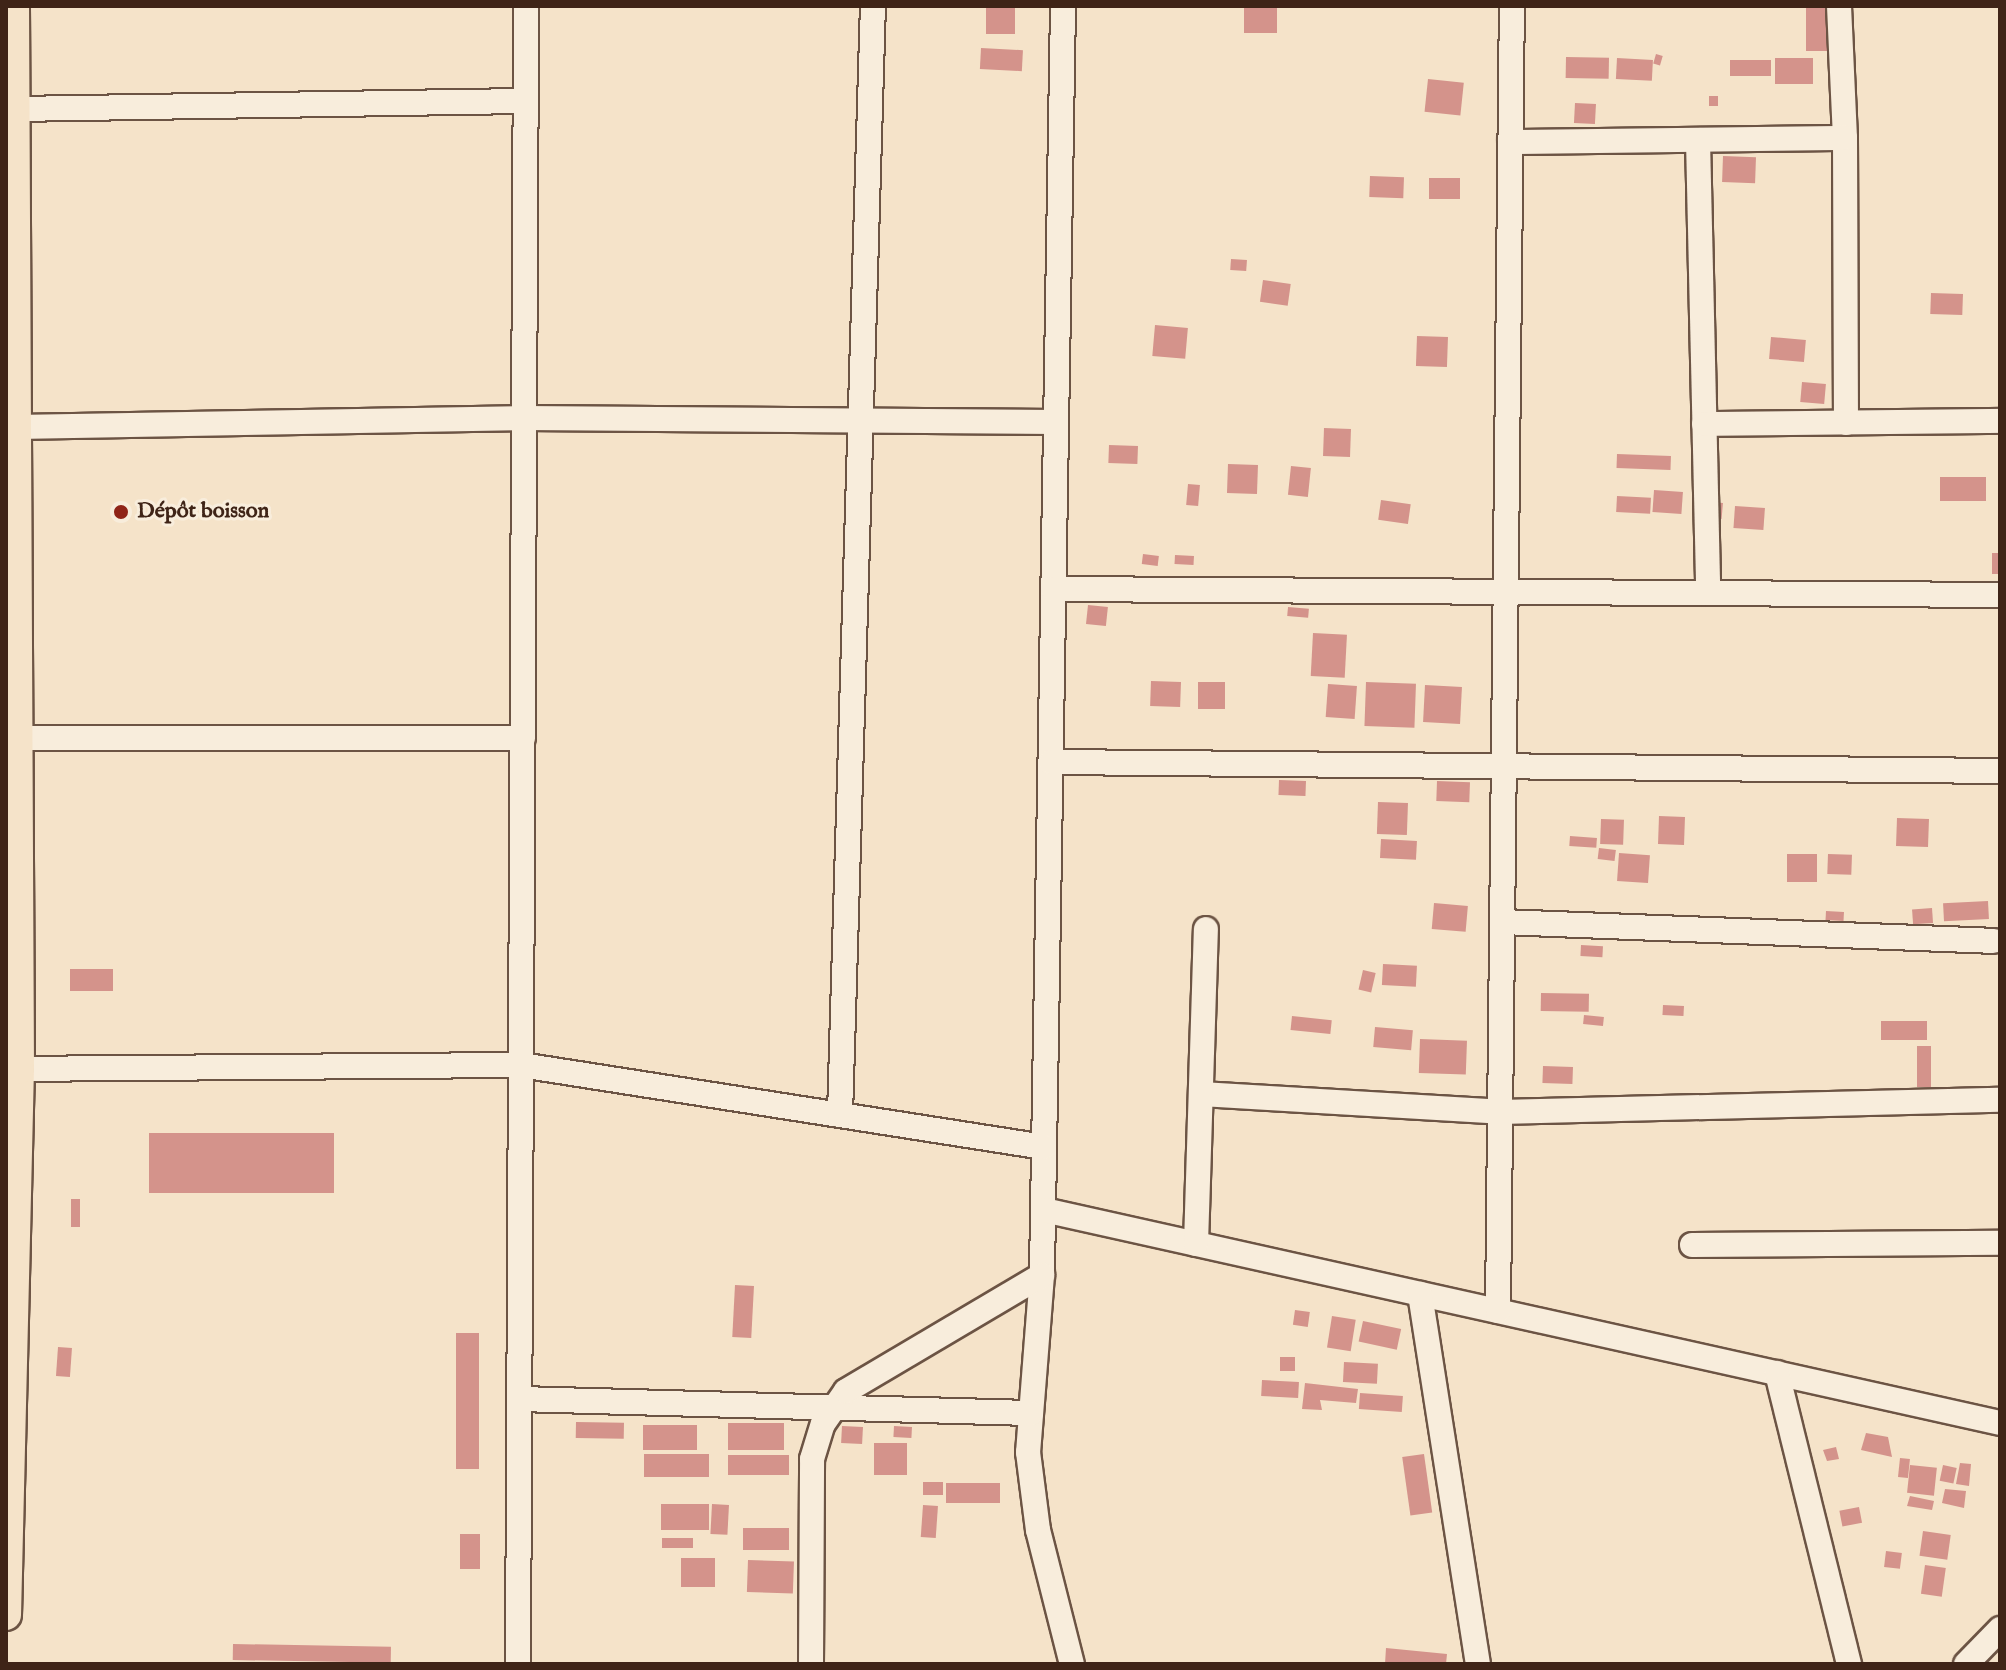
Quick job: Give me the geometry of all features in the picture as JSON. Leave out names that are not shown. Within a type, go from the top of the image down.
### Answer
[{"type":"main road","points":[[6,1615],[16,427],[10,247],[14,6]]},
{"type":"street","points":[[518,1664],[526,6]]},
{"type":"street","points":[[840,1115],[873,6]]},
{"type":"street","points":[[1063,6],[1044,1210],[1028,1452],[1031,1486],[1072,1664]]},
{"type":"street","points":[[1498,1311],[1512,6]]},
{"type":"street","points":[[1839,6],[1845,138],[1846,423]]},
{"type":"street","points":[[14,109],[526,101]]},
{"type":"street","points":[[1510,142],[1845,138]]},
{"type":"street","points":[[1698,140],[1708,593]]},
{"type":"street","points":[[16,427],[524,418],[1056,422]]},
{"type":"street","points":[[1704,424],[2000,421]]},
{"type":"street","points":[[1053,589],[2000,595]]},
{"type":"street","points":[[13,738],[523,738]]},
{"type":"street","points":[[1051,762],[2000,771]]},
{"type":"street","points":[[1502,922],[1994,941]]},
{"type":"street","points":[[1196,1244],[1206,929]]},
{"type":"street","points":[[12,1069],[521,1065],[1044,1147]]},
{"type":"street","points":[[1201,1094],[1500,1112],[1999,1100]]},
{"type":"street","points":[[1044,1210],[2000,1423]]},
{"type":"street","points":[[1692,1245],[2000,1243]]},
{"type":"street","points":[[811,1664],[812,1459],[823,1424],[846,1391],[1042,1275]]},
{"type":"street","points":[[1420,1294],[1478,1664]]},
{"type":"street","points":[[1777,1373],[1849,1664]]},
{"type":"street","points":[[519,1399],[1031,1413]]},
{"type":"street","points":[[1966,1664],[2000,1629]]},
{"type":"building","points":[[986,6],[1015,6],[1015,34],[986,34]]},
{"type":"building","points":[[1244,6],[1277,6],[1277,33],[1244,33]]},
{"type":"building","points":[[1806,7],[1831,7],[1831,51],[1806,51]]},
{"type":"building","points":[[981,48],[1023,50],[1022,71],[980,69]]},
{"type":"building","points":[[1656,54],[1663,56],[1660,66],[1653,64]]},
{"type":"building","points":[[1566,57],[1609,58],[1609,79],[1566,78]]},
{"type":"building","points":[[1617,58],[1653,60],[1652,81],[1616,79]]},
{"type":"building","points":[[1775,58],[1813,58],[1813,84],[1775,84]]},
{"type":"building","points":[[1730,60],[1771,60],[1771,76],[1730,76]]},
{"type":"building","points":[[1428,79],[1464,83],[1460,116],[1425,112]]},
{"type":"building","points":[[1709,96],[1718,96],[1718,106],[1709,106]]},
{"type":"building","points":[[1575,103],[1596,104],[1595,124],[1574,123]]},
{"type":"building","points":[[1723,156],[1756,157],[1755,183],[1722,182]]},
{"type":"building","points":[[1370,176],[1404,177],[1403,198],[1369,197]]},
{"type":"building","points":[[1429,178],[1460,178],[1460,199],[1429,199]]},
{"type":"building","points":[[1231,259],[1247,260],[1246,271],[1230,270]]},
{"type":"building","points":[[1263,280],[1291,284],[1288,306],[1260,302]]},
{"type":"building","points":[[1931,293],[1963,294],[1962,315],[1930,314]]},
{"type":"building","points":[[1155,325],[1188,328],[1185,359],[1152,356]]},
{"type":"building","points":[[1417,336],[1448,337],[1447,367],[1416,366]]},
{"type":"building","points":[[1771,337],[1806,340],[1804,362],[1769,359]]},
{"type":"building","points":[[1802,382],[1826,384],[1824,404],[1800,402]]},
{"type":"building","points":[[1324,428],[1351,429],[1350,457],[1323,456]]},
{"type":"building","points":[[1109,445],[1138,446],[1137,464],[1108,463]]},
{"type":"building","points":[[1617,454],[1671,456],[1670,470],[1617,468]]},
{"type":"building","points":[[1228,464],[1258,465],[1257,494],[1227,493]]},
{"type":"building","points":[[1291,466],[1311,468],[1308,497],[1288,495]]},
{"type":"building","points":[[1940,477],[1986,477],[1986,501],[1940,501]]},
{"type":"building","points":[[1188,484],[1200,485],[1198,506],[1186,505]]},
{"type":"building","points":[[1654,490],[1683,492],[1681,514],[1652,512]]},
{"type":"building","points":[[1617,496],[1651,498],[1650,514],[1616,512]]},
{"type":"building","points":[[1381,500],[1411,504],[1408,524],[1378,520]]},
{"type":"building","points":[[1712,502],[1723,503],[1722,519],[1711,518]]},
{"type":"building","points":[[1735,506],[1765,508],[1763,530],[1733,528]]},
{"type":"building","points":[[1992,553],[2000,553],[2000,574],[1992,574]]},
{"type":"building","points":[[1143,554],[1159,556],[1158,566],[1142,564]]},
{"type":"building","points":[[1175,555],[1194,556],[1194,565],[1175,564]]},
{"type":"building","points":[[1088,605],[1108,607],[1106,626],[1086,624]]},
{"type":"building","points":[[1288,607],[1309,609],[1308,618],[1287,616]]},
{"type":"building","points":[[1313,633],[1347,635],[1345,678],[1311,676]]},
{"type":"building","points":[[1151,681],[1181,682],[1180,707],[1150,706]]},
{"type":"building","points":[[1198,682],[1225,682],[1225,709],[1198,709]]},
{"type":"building","points":[[1366,682],[1416,684],[1414,728],[1364,726]]},
{"type":"building","points":[[1328,684],[1357,686],[1355,719],[1326,717]]},
{"type":"building","points":[[1425,685],[1462,687],[1460,724],[1423,722]]},
{"type":"building","points":[[1279,780],[1306,781],[1305,796],[1278,795]]},
{"type":"building","points":[[1437,781],[1470,782],[1469,802],[1436,801]]},
{"type":"building","points":[[1378,802],[1408,803],[1407,835],[1377,834]]},
{"type":"building","points":[[1659,816],[1685,817],[1684,845],[1658,844]]},
{"type":"building","points":[[1897,818],[1929,819],[1928,847],[1896,846]]},
{"type":"building","points":[[1601,819],[1624,820],[1623,845],[1600,844]]},
{"type":"building","points":[[1570,836],[1597,838],[1596,848],[1569,846]]},
{"type":"building","points":[[1381,839],[1417,841],[1416,860],[1380,858]]},
{"type":"building","points":[[1599,848],[1616,850],[1615,861],[1598,859]]},
{"type":"building","points":[[1619,853],[1650,855],[1648,883],[1617,881]]},
{"type":"building","points":[[1787,854],[1817,854],[1817,882],[1787,882]]},
{"type":"building","points":[[1828,854],[1852,855],[1851,875],[1827,874]]},
{"type":"building","points":[[1988,901],[1989,919],[1944,921],[1943,903]]},
{"type":"building","points":[[1434,903],[1468,906],[1466,932],[1432,929]]},
{"type":"building","points":[[1932,908],[1933,923],[1913,924],[1912,909]]},
{"type":"building","points":[[1826,911],[1844,912],[1844,921],[1826,920]]},
{"type":"building","points":[[1581,945],[1603,946],[1602,957],[1580,956]]},
{"type":"building","points":[[1383,964],[1417,966],[1416,987],[1382,985]]},
{"type":"building","points":[[70,969],[113,969],[113,991],[70,991]]},
{"type":"building","points":[[1363,970],[1376,973],[1371,992],[1359,989]]},
{"type":"building","points":[[1541,993],[1589,994],[1589,1012],[1541,1011]]},
{"type":"building","points":[[1663,1005],[1684,1006],[1683,1016],[1662,1015]]},
{"type":"building","points":[[1584,1015],[1604,1017],[1603,1026],[1583,1024]]},
{"type":"building","points":[[1292,1016],[1332,1020],[1330,1034],[1291,1030]]},
{"type":"building","points":[[1881,1021],[1927,1021],[1927,1040],[1881,1040]]},
{"type":"building","points":[[1375,1027],[1413,1030],[1411,1050],[1373,1047]]},
{"type":"building","points":[[1420,1039],[1467,1041],[1466,1075],[1419,1073]]},
{"type":"building","points":[[1917,1046],[1931,1046],[1931,1087],[1917,1087]]},
{"type":"building","points":[[1543,1066],[1573,1067],[1572,1084],[1542,1083]]},
{"type":"building","points":[[149,1133],[334,1133],[334,1193],[149,1193]]},
{"type":"building","points":[[71,1199],[80,1199],[80,1227],[71,1227]]},
{"type":"building","points":[[735,1285],[754,1286],[751,1338],[732,1337]]},
{"type":"building","points":[[1295,1310],[1310,1312],[1308,1327],[1293,1325]]},
{"type":"building","points":[[1332,1316],[1356,1320],[1351,1351],[1327,1348]]},
{"type":"building","points":[[1363,1321],[1401,1329],[1397,1350],[1359,1342]]},
{"type":"building","points":[[456,1333],[479,1333],[479,1469],[456,1469]]},
{"type":"building","points":[[58,1347],[72,1348],[70,1377],[56,1376]]},
{"type":"building","points":[[1280,1357],[1295,1357],[1295,1371],[1280,1371]]},
{"type":"building","points":[[1344,1362],[1378,1364],[1377,1384],[1343,1382]]},
{"type":"building","points":[[1262,1380],[1299,1382],[1298,1398],[1261,1396]]},
{"type":"building","points":[[1305,1383],[1358,1389],[1356,1403],[1320,1400],[1322,1410],[1302,1409]]},
{"type":"building","points":[[1360,1393],[1403,1396],[1402,1412],[1359,1409]]},
{"type":"building","points":[[576,1422],[624,1423],[624,1439],[576,1438]]},
{"type":"building","points":[[728,1423],[784,1423],[784,1450],[728,1450]]},
{"type":"building","points":[[643,1425],[697,1425],[697,1450],[643,1450]]},
{"type":"building","points":[[842,1426],[863,1427],[862,1444],[841,1443]]},
{"type":"building","points":[[894,1426],[912,1427],[911,1438],[893,1437]]},
{"type":"building","points":[[1866,1433],[1888,1437],[1892,1457],[1861,1450]]},
{"type":"building","points":[[874,1443],[907,1443],[907,1475],[874,1475]]},
{"type":"building","points":[[1836,1447],[1839,1459],[1827,1461],[1823,1450]]},
{"type":"building","points":[[644,1454],[709,1454],[709,1477],[644,1477]]},
{"type":"building","points":[[1424,1454],[1432,1512],[1410,1515],[1402,1457]]},
{"type":"building","points":[[728,1455],[789,1455],[789,1475],[728,1475]]},
{"type":"building","points":[[1900,1458],[1910,1459],[1908,1478],[1898,1477]]},
{"type":"building","points":[[1960,1463],[1971,1464],[1969,1486],[1956,1484]]},
{"type":"building","points":[[1910,1465],[1937,1468],[1934,1496],[1907,1493]]},
{"type":"building","points":[[1943,1465],[1957,1468],[1953,1484],[1940,1481]]},
{"type":"building","points":[[923,1482],[943,1482],[943,1495],[923,1495]]},
{"type":"building","points":[[946,1483],[1000,1483],[1000,1503],[946,1503]]},
{"type":"building","points":[[1945,1489],[1966,1491],[1964,1508],[1942,1503]]},
{"type":"building","points":[[1910,1496],[1934,1501],[1932,1510],[1907,1506]]},
{"type":"building","points":[[661,1504],[709,1504],[709,1530],[661,1530]]},
{"type":"building","points":[[712,1504],[729,1505],[727,1535],[710,1534]]},
{"type":"building","points":[[923,1505],[938,1506],[936,1538],[921,1537]]},
{"type":"building","points":[[1859,1507],[1862,1523],[1842,1527],[1839,1511]]},
{"type":"building","points":[[743,1528],[789,1528],[789,1550],[743,1550]]},
{"type":"building","points":[[1923,1531],[1951,1535],[1947,1560],[1920,1556]]},
{"type":"building","points":[[460,1534],[480,1534],[480,1569],[460,1569]]},
{"type":"building","points":[[662,1538],[693,1538],[693,1548],[662,1548]]},
{"type":"building","points":[[1886,1551],[1902,1553],[1900,1569],[1884,1567]]},
{"type":"building","points":[[681,1558],[715,1558],[715,1587],[681,1587]]},
{"type":"building","points":[[748,1560],[794,1562],[793,1594],[747,1592]]},
{"type":"building","points":[[1925,1565],[1946,1568],[1942,1597],[1921,1594]]},
{"type":"building","points":[[233,1644],[391,1647],[391,1663],[233,1660]]},
{"type":"building","points":[[1386,1648],[1447,1654],[1446,1664],[1385,1664]]},
{"type":"place","name":"Dépôt boisson","points":[[121,512]]}]
